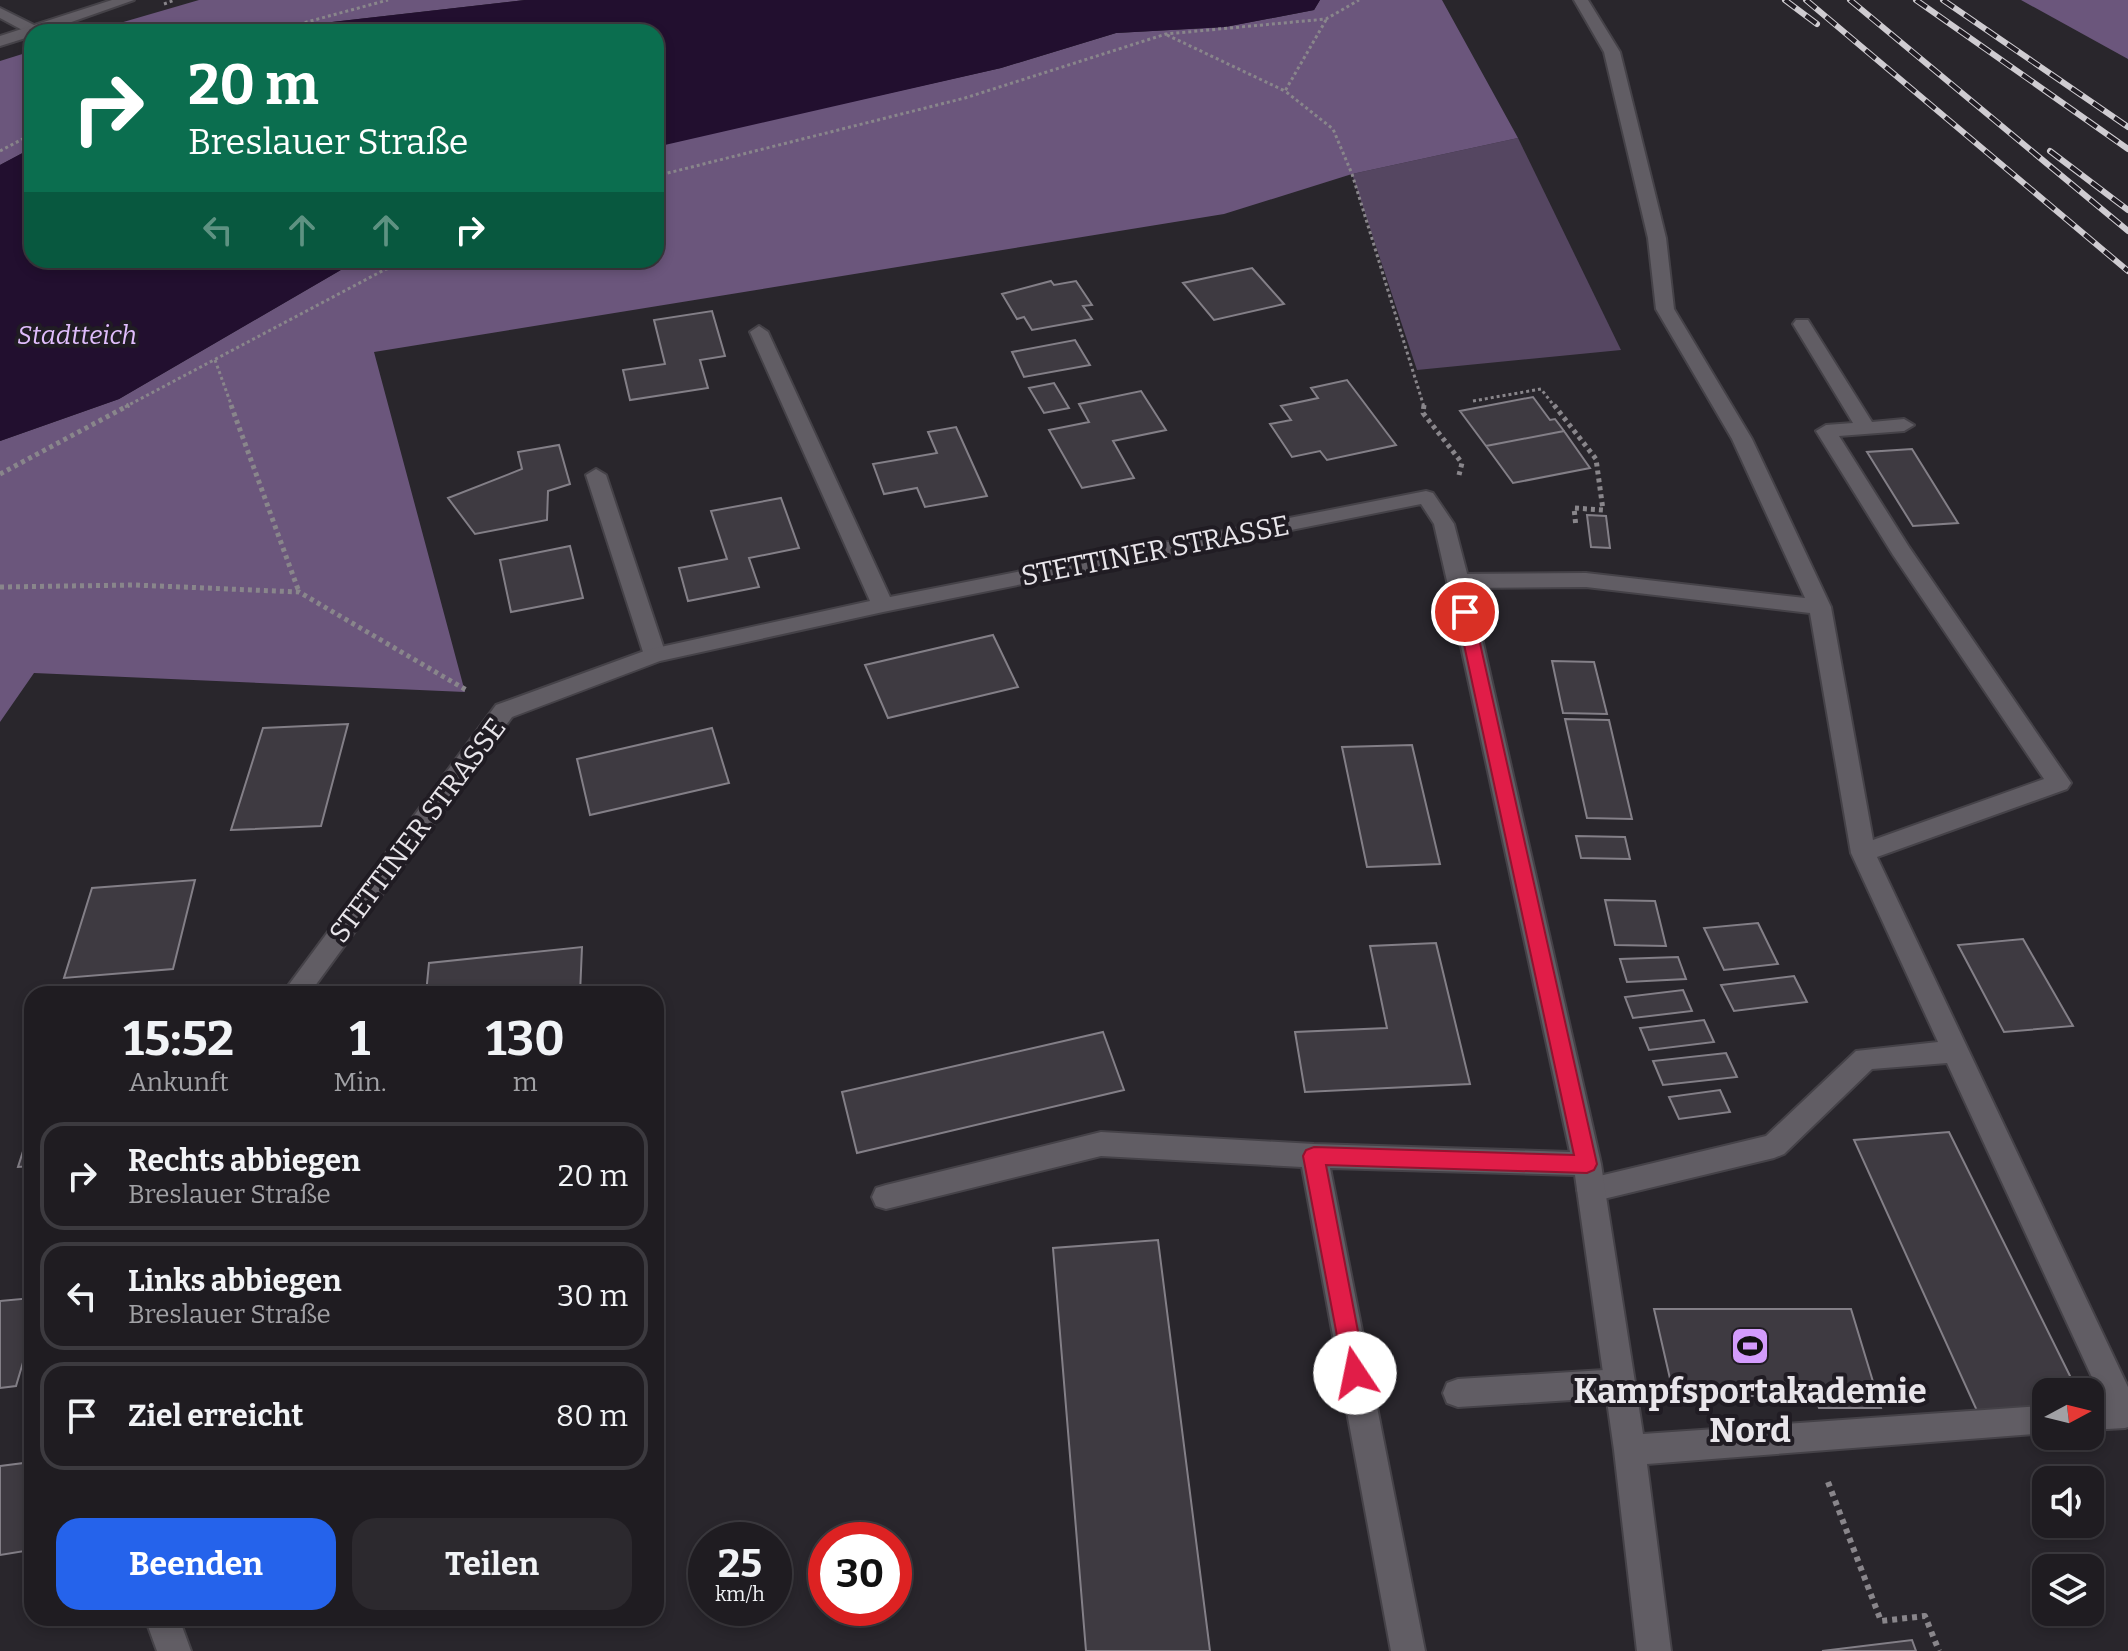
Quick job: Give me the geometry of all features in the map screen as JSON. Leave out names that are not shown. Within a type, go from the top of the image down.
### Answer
[{"type":"street","points":[[52,24],[127,0]]},
{"type":"street","points":[[1581,0],[1612,52],[1657,238],[1665,309],[1742,439],[1820,607],[1863,853],[2125,1414],[2104,1415]]},
{"type":"street","points":[[0,12],[24,25]]},
{"type":"street","points":[[0,41],[24,33]]},
{"type":"street","points":[[1802,324],[1866,428]]},
{"type":"street","points":[[759,332],[883,605]]},
{"type":"street","points":[[1863,853],[2059,783],[1900,550],[1826,431],[1904,425]]},
{"type":"street","points":[[596,475],[655,655]]},
{"type":"street","points":[[1426,497],[1444,524],[1458,581],[1589,1177],[1630,1450],[1654,1651]]},
{"type":"street","name":"STETTINER STRASSE","points":[[301,986],[504,711],[655,655],[883,605],[1426,497]]},
{"type":"street","points":[[1458,581],[1586,580],[1820,607]]},
{"type":"street","points":[[886,1197],[1101,1144],[1589,1177],[1774,1146],[1865,1059],[1957,1051]]},
{"type":"street","points":[[1314,1156],[1408,1651]]},
{"type":"street","points":[[1458,1393],[1620,1383]]},
{"type":"street","points":[[1630,1450],[2032,1421]]},
{"type":"street","points":[[165,1626],[174,1651]]},
{"type":"path","points":[[300,24],[388,0]]},
{"type":"path","points":[[664,174],[965,98],[1166,34],[1326,19],[1359,0]]},
{"type":"path","points":[[1285,91],[1326,19]]},
{"type":"path","points":[[1166,34],[1285,91],[1333,129],[1352,174],[1401,340],[1424,403],[1423,413],[1462,463],[1460,474],[1450,489],[1426,497]]},
{"type":"path","points":[[0,151],[24,138]]},
{"type":"path","points":[[0,474],[390,268]]},
{"type":"path","points":[[215,360],[299,592]]},
{"type":"path","points":[[1473,401],[1541,389],[1596,459],[1603,510],[1574,508],[1576,527]]},
{"type":"path","points":[[0,587],[135,585],[299,592],[504,711]]},
{"type":"path","points":[[1811,1438],[1881,1621],[1925,1616],[1939,1651]]},
{"type":"shaded area","points":[[199,0],[525,0],[325,24],[116,24]]},
{"type":"shaded area","points":[[1320,0],[1442,0],[1518,138],[1352,174],[1224,214],[374,352],[465,692],[34,673],[0,722],[0,441],[119,399],[344,268],[664,268],[664,144],[670,142],[1001,68],[1116,33],[1225,27],[1314,10]]},
{"type":"shaded area","points":[[2021,0],[2128,0],[2128,59]]},
{"type":"shaded area","points":[[24,54],[24,152],[0,165],[0,61]]},
{"type":"shaded area","points":[[1518,138],[1621,350],[1417,370],[1352,174]]},
{"type":"water","points":[[525,0],[1320,0],[1314,10],[1225,27],[1116,33],[1001,68],[664,145],[664,24],[325,24]]},
{"type":"water","name":"Stadtteich","points":[[24,152],[24,268],[344,268],[119,399],[0,441],[0,165]]},
{"type":"building","points":[[1252,268],[1284,304],[1214,320],[1183,283]]},
{"type":"building","points":[[1051,281],[1054,285],[1076,281],[1092,305],[1083,306],[1092,319],[1032,330],[1024,317],[1017,319],[1002,294]]},
{"type":"building","points":[[712,311],[725,356],[700,360],[708,388],[630,400],[623,370],[665,364],[654,320]]},
{"type":"building","points":[[1075,340],[1090,365],[1024,377],[1012,352]]},
{"type":"building","points":[[1347,380],[1396,445],[1327,460],[1320,451],[1292,457],[1270,424],[1291,420],[1281,406],[1318,398],[1311,388]]},
{"type":"building","points":[[1054,383],[1069,408],[1044,413],[1029,388]]},
{"type":"building","points":[[1141,391],[1166,430],[1113,441],[1134,478],[1082,488],[1049,430],[1089,422],[1079,404]]},
{"type":"building","points":[[1533,397],[1550,420],[1555,419],[1564,431],[1486,446],[1460,411]]},
{"type":"building","points":[[956,427],[987,496],[925,507],[917,488],[884,494],[873,464],[937,453],[928,432]]},
{"type":"building","points":[[1564,431],[1590,468],[1513,483],[1486,446]]},
{"type":"building","points":[[559,445],[570,484],[548,491],[547,520],[475,534],[448,498],[522,469],[518,452]]},
{"type":"building","points":[[1912,449],[1958,523],[1913,526],[1867,452]]},
{"type":"building","points":[[781,498],[799,548],[749,558],[759,587],[688,601],[679,568],[727,559],[711,511]]},
{"type":"building","points":[[1587,515],[1606,516],[1610,548],[1591,547]]},
{"type":"building","points":[[570,546],[583,598],[511,612],[500,560]]},
{"type":"building","points":[[993,635],[1018,687],[888,718],[865,665]]},
{"type":"building","points":[[1552,661],[1594,662],[1607,714],[1563,713]]},
{"type":"building","points":[[1565,719],[1609,720],[1632,819],[1587,818]]},
{"type":"building","points":[[348,724],[321,826],[231,830],[263,728]]},
{"type":"building","points":[[712,728],[729,783],[590,815],[577,759]]},
{"type":"building","points":[[1412,745],[1440,864],[1367,867],[1342,747]]},
{"type":"building","points":[[1576,836],[1625,837],[1630,859],[1581,858]]},
{"type":"building","points":[[195,880],[173,969],[64,978],[92,888]]},
{"type":"building","points":[[1605,900],[1655,901],[1666,946],[1615,945]]},
{"type":"building","points":[[1758,923],[1778,964],[1724,970],[1704,928]]},
{"type":"building","points":[[2023,939],[2073,1026],[2004,1032],[1958,945]]},
{"type":"building","points":[[1436,943],[1470,1084],[1305,1092],[1295,1032],[1387,1028],[1370,946]]},
{"type":"building","points":[[582,947],[580,986],[427,986],[429,963]]},
{"type":"building","points":[[1678,957],[1686,979],[1627,982],[1620,959]]},
{"type":"building","points":[[1794,976],[1807,1002],[1734,1011],[1721,985]]},
{"type":"building","points":[[1683,990],[1692,1011],[1633,1018],[1625,997]]},
{"type":"building","points":[[1704,1020],[1714,1042],[1649,1050],[1640,1028]]},
{"type":"building","points":[[1103,1032],[1124,1090],[857,1153],[842,1092]]},
{"type":"building","points":[[1726,1053],[1737,1077],[1663,1085],[1653,1061]]},
{"type":"building","points":[[1720,1090],[1730,1112],[1679,1119],[1669,1097]]},
{"type":"building","points":[[1949,1132],[2071,1378],[2032,1378],[2032,1408],[1978,1413],[1854,1140]]},
{"type":"building","points":[[24,1148],[24,1167],[18,1167]]},
{"type":"building","points":[[1158,1240],[1210,1651],[1086,1651],[1053,1248]]},
{"type":"building","points":[[24,1299],[24,1359],[16,1386],[0,1388],[0,1301]]},
{"type":"building","points":[[1654,1309],[1851,1309],[1881,1408],[1819,1408],[1815,1396],[1674,1396]]},
{"type":"building","points":[[24,1463],[24,1551],[0,1555],[0,1466]]},
{"type":"building","points":[[1912,1640],[1916,1651],[1822,1651]]},
{"type":"railway","points":[[1785,0],[1817,24]]},
{"type":"railway","points":[[1806,0],[2128,271]]},
{"type":"railway","points":[[1850,0],[2128,231]]},
{"type":"railway","points":[[1916,0],[2128,149]]},
{"type":"railway","points":[[1943,0],[2128,127]]},
{"type":"railway","points":[[2050,151],[2128,210]]},
{"type":"place","name":"Kampfsportakademie Nord","points":[[1750,1346]]},
{"type":"route","points":[[1355,1373],[1314,1156],[1587,1164],[1465,612]]}]
